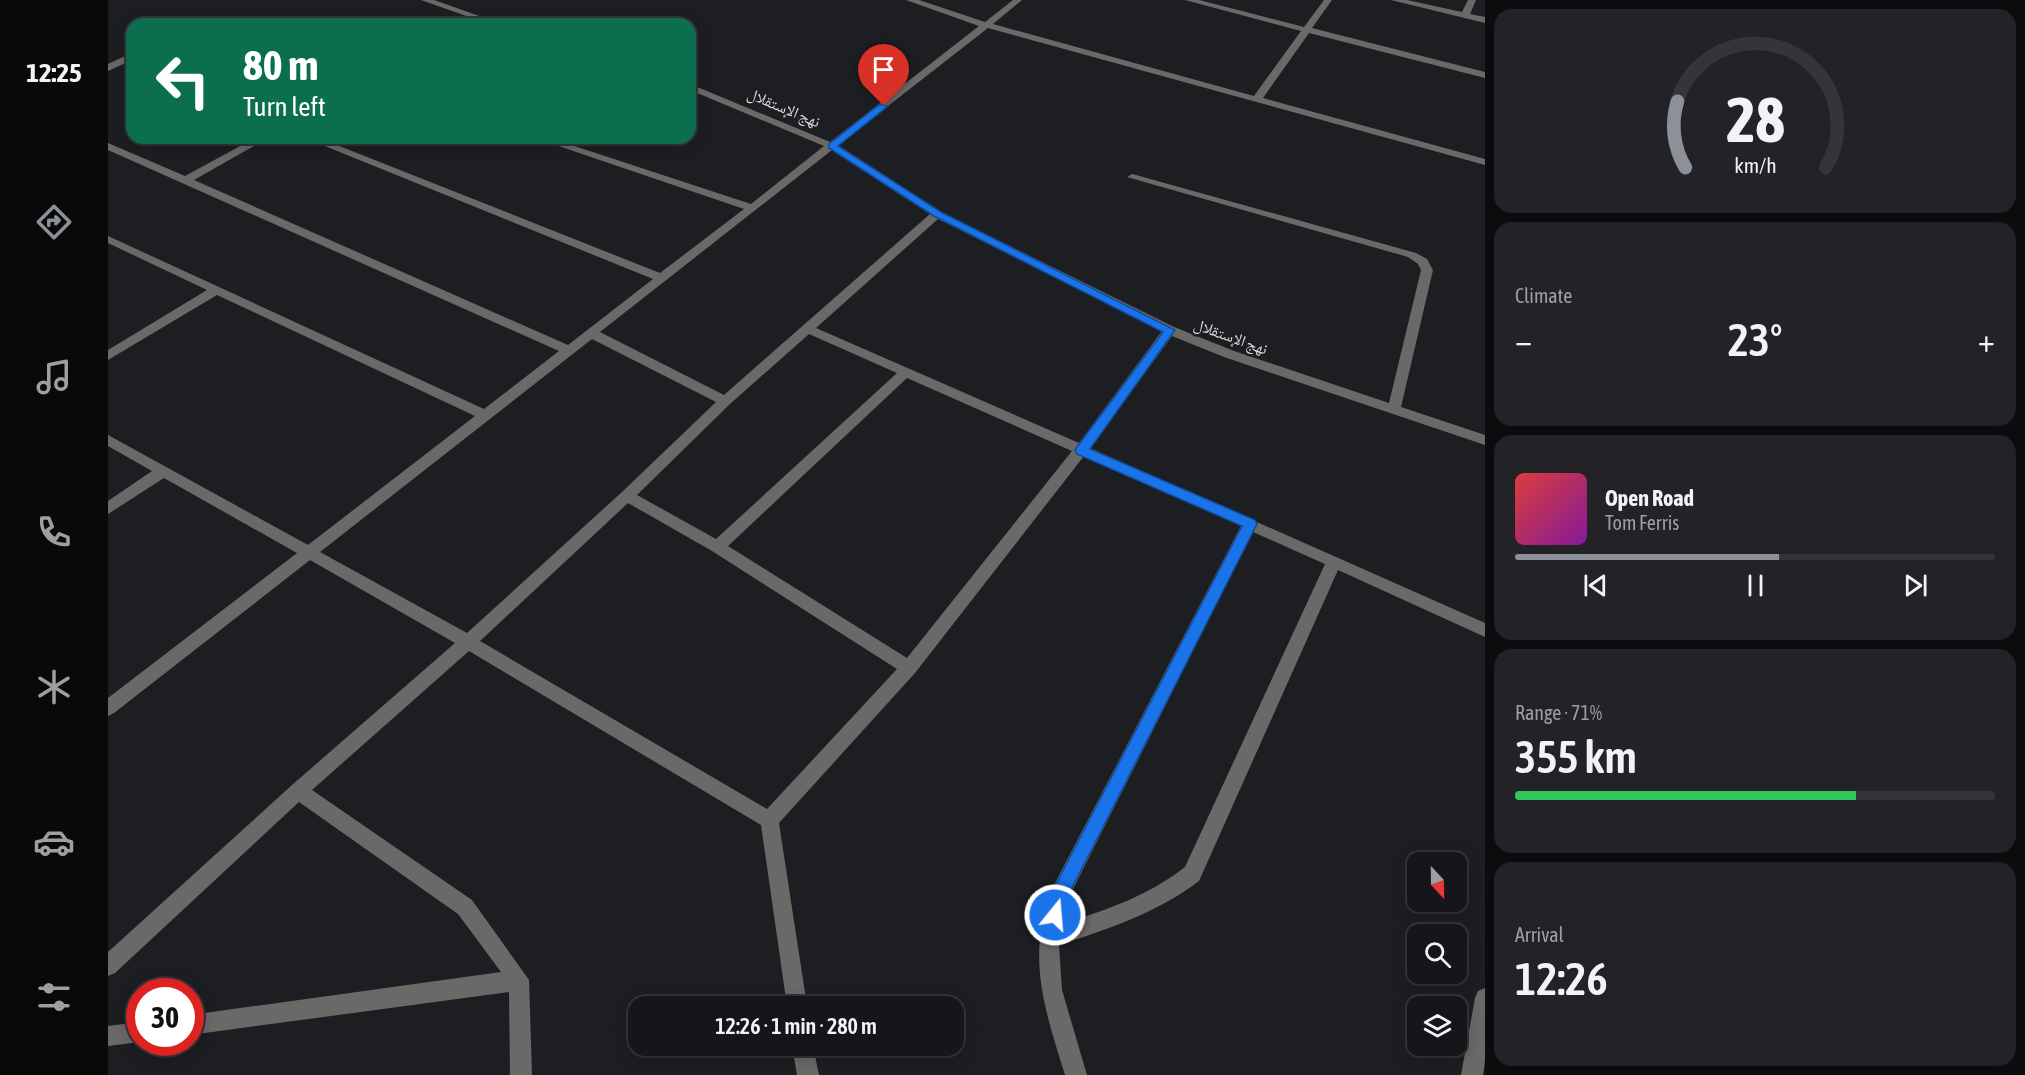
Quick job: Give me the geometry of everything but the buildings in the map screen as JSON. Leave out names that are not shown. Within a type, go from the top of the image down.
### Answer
[{"type":"street","points":[[425,0],[480,18]]},
{"type":"street","points":[[910,0],[986,25],[1485,162]]},
{"type":"street","points":[[108,708],[484,415],[593,334],[750,207],[832,146],[1018,0]]},
{"type":"street","points":[[1189,0],[1485,75]]},
{"type":"street","points":[[1257,99],[1328,0]]},
{"type":"street","points":[[1395,0],[1485,20]]},
{"type":"street","points":[[1465,15],[1472,0]]},
{"type":"street","points":[[111,67],[126,59]]},
{"type":"street","points":[[111,67],[126,71]]},
{"type":"street","name":"نهج الإستقلال","points":[[696,89],[832,146],[937,214],[1170,330],[1229,354],[1485,440]]},
{"type":"street","points":[[186,180],[252,144]]},
{"type":"street","points":[[325,144],[661,278]]},
{"type":"street","points":[[558,144],[750,207]]},
{"type":"street","points":[[108,146],[570,351]]},
{"type":"street","points":[[1132,177],[1412,255],[1423,262],[1427,270],[1394,409]]},
{"type":"street","points":[[108,966],[298,790],[468,642],[627,496],[725,401],[937,214]]},
{"type":"street","points":[[108,240],[484,415]]},
{"type":"street","points":[[108,356],[217,289]]},
{"type":"street","points":[[808,329],[907,371],[1485,630]]},
{"type":"street","points":[[769,820],[909,668],[1082,450],[1170,330]]},
{"type":"street","points":[[593,334],[725,401]]},
{"type":"street","points":[[717,547],[907,371]]},
{"type":"street","points":[[108,440],[468,642],[769,820]]},
{"type":"street","points":[[108,508],[163,471]]},
{"type":"street","points":[[627,496],[717,547],[909,668]]},
{"type":"street","points":[[1076,1075],[1058,1017],[1049,969],[1049,938],[1061,892],[1250,524]]},
{"type":"street","points":[[1049,938],[1142,907],[1173,891],[1192,874],[1334,561]]},
{"type":"street","points":[[298,790],[465,907],[519,980],[521,1075]]},
{"type":"street","points":[[769,820],[795,996]]},
{"type":"street","points":[[204,1023],[519,980]]},
{"type":"street","points":[[1472,1075],[1485,998]]},
{"type":"street","points":[[108,1036],[126,1034]]},
{"type":"street","points":[[805,1056],[808,1075]]},
{"type":"route","points":[[884,106],[832,146],[937,214],[1170,330],[1082,450],[1250,524],[1061,892],[1055,915]]}]
